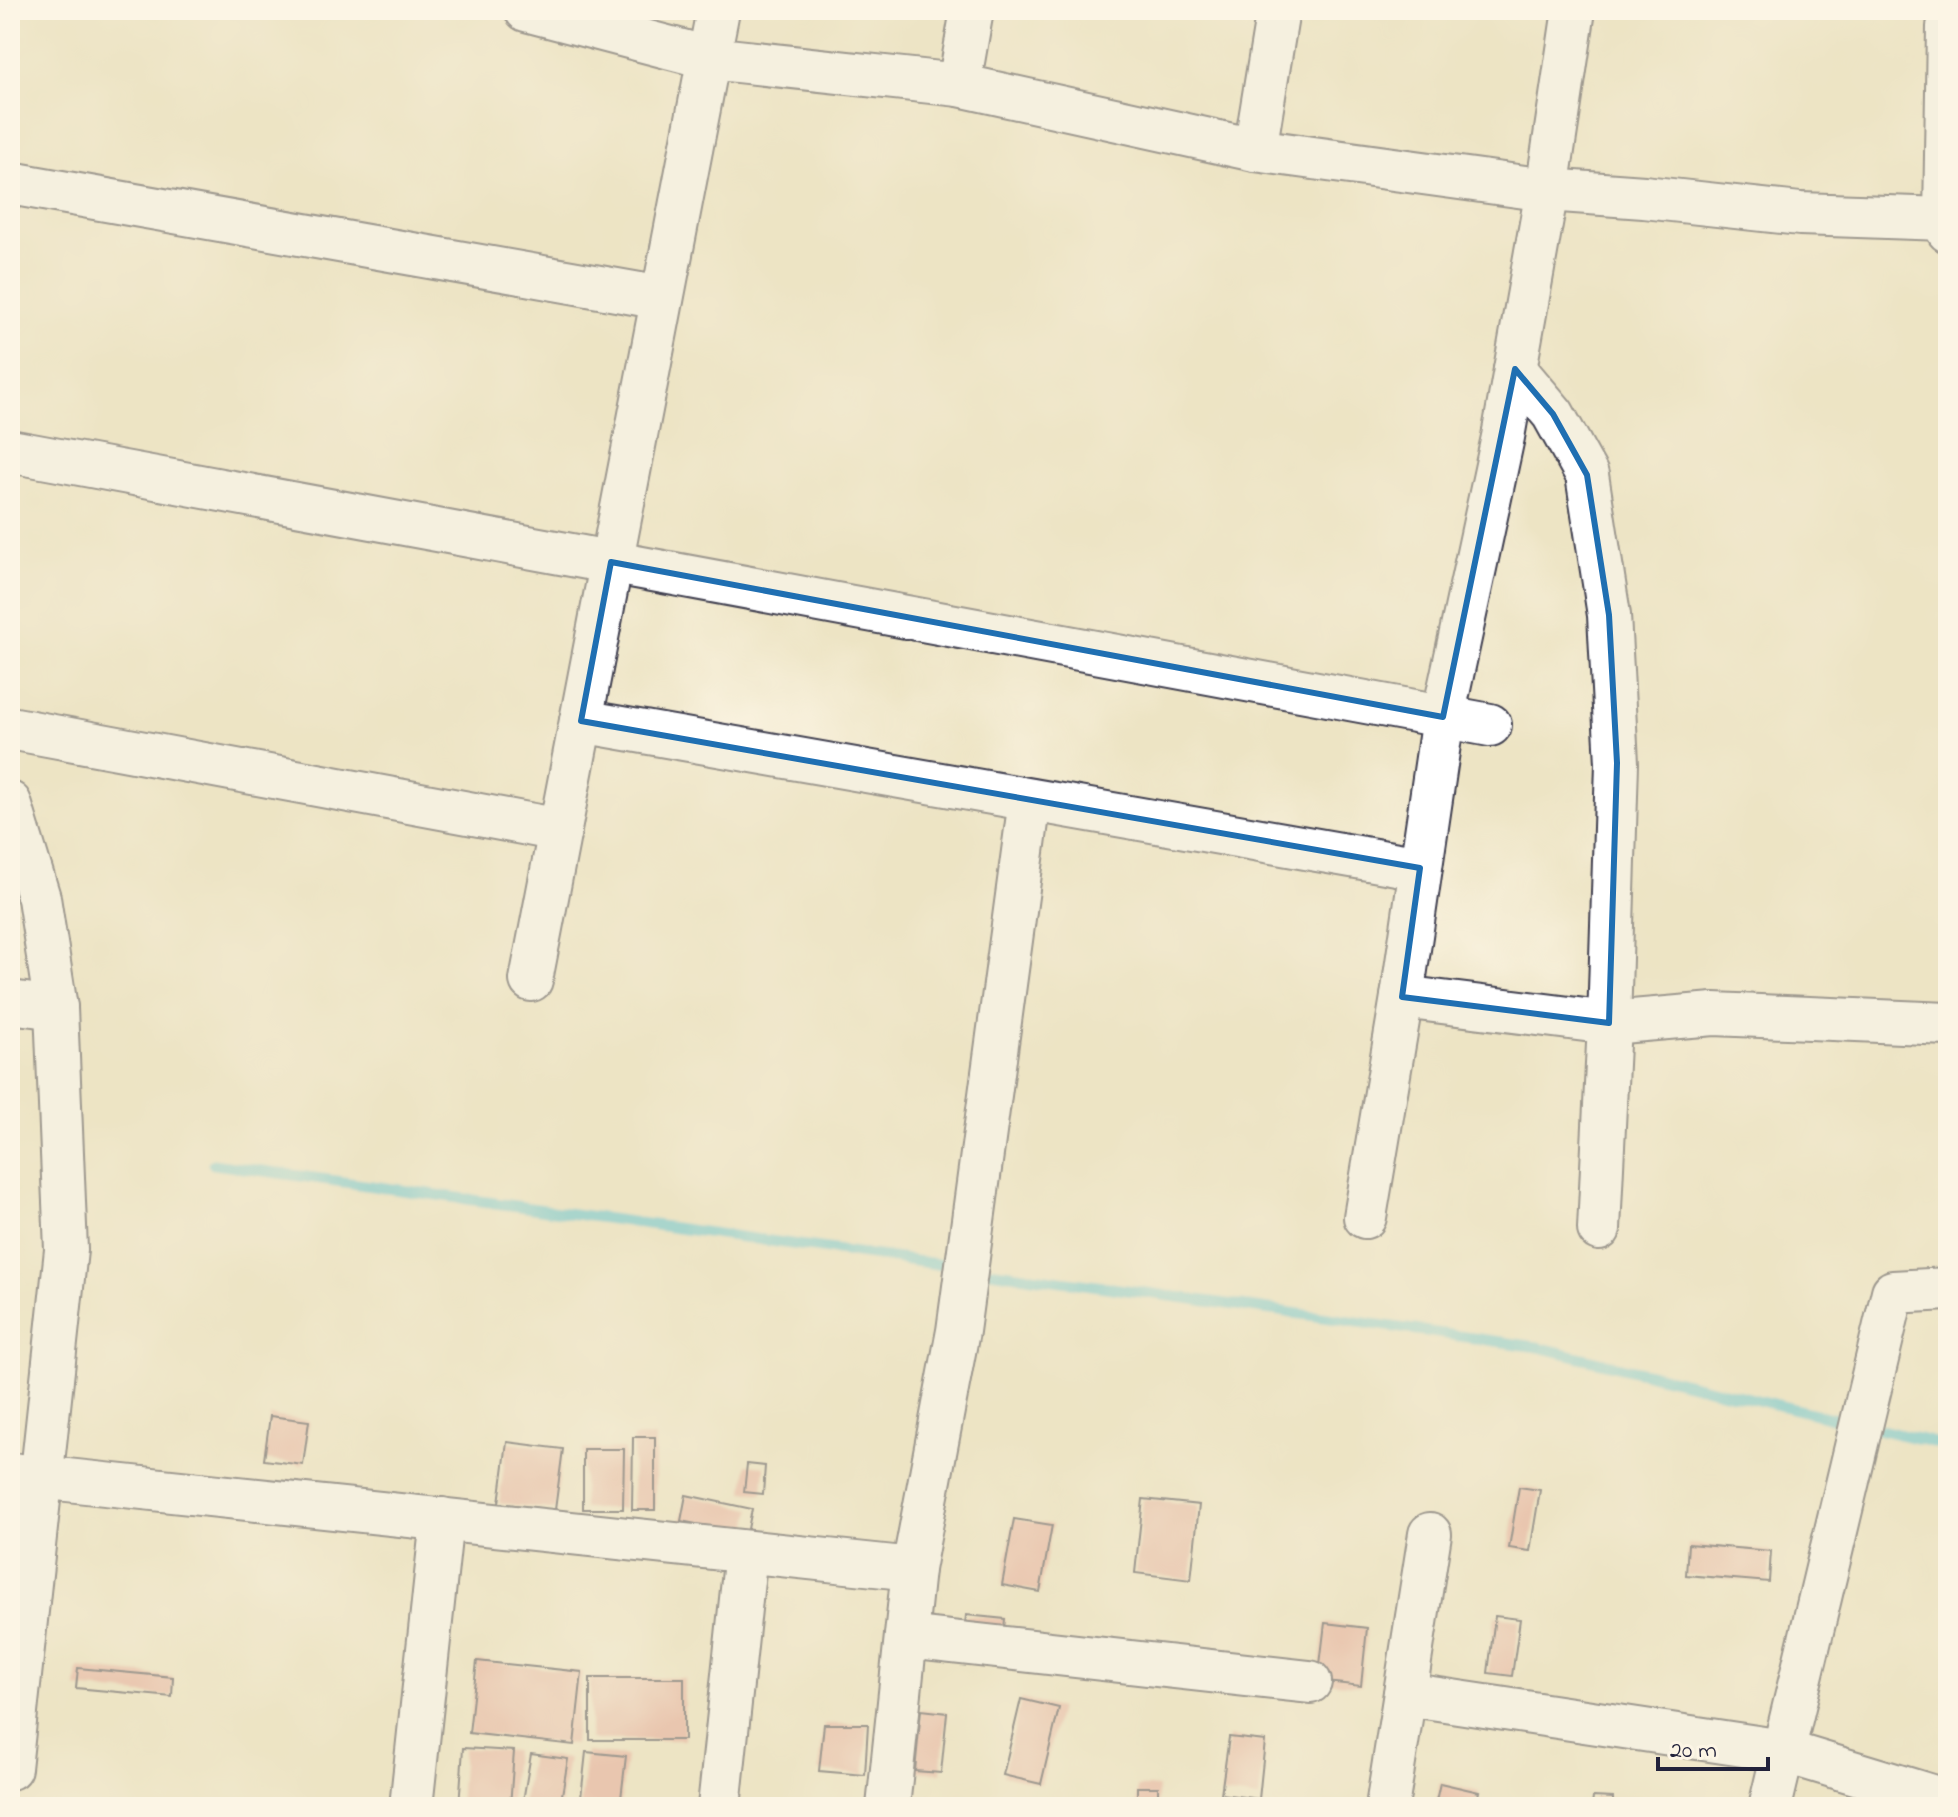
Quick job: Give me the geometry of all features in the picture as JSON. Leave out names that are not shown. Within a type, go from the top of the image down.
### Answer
[{"type":"street","points":[[526,10],[709,58],[959,85],[1255,150],[1547,190],[1947,225],[1948,27]]},
{"type":"street","points":[[531,980],[718,10]]},
{"type":"street","points":[[959,85],[972,10]]},
{"type":"street","points":[[1255,150],[1278,10]]},
{"type":"street","points":[[1365,1217],[1402,997],[1443,717],[1515,369],[1547,190],[1574,10]]},
{"type":"street","points":[[10,183],[662,298]]},
{"type":"street","points":[[1515,369],[1553,414],[1587,475],[1609,615],[1617,763],[1599,1229]]},
{"type":"street","points":[[10,451],[1490,725]]},
{"type":"street","points":[[581,721],[1420,868]]},
{"type":"street","points":[[10,728],[560,830]]},
{"type":"street","points":[[888,1807],[913,1569],[958,1331],[1030,800]]},
{"type":"street","points":[[10,803],[39,898],[56,1008],[66,1250],[26,1476],[10,1768]]},
{"type":"street","points":[[1402,997],[1609,1023],[1714,1014],[1948,1024]]},
{"type":"street","points":[[10,1002],[56,1008]]},
{"type":"street","points":[[1770,1807],[1893,1292],[1948,1289]]},
{"type":"street","points":[[26,1476],[913,1569]]},
{"type":"street","points":[[411,1807],[442,1519]]},
{"type":"street","points":[[1387,1807],[1430,1534]]},
{"type":"street","points":[[719,1807],[746,1552]]},
{"type":"street","points":[[906,1637],[1310,1682]]},
{"type":"street","points":[[1405,1694],[1783,1751],[1948,1801]]},
{"type":"highlighted area","points":[[1515,369],[1553,414],[1587,475],[1609,615],[1617,763],[1609,1023],[1402,997],[1420,868],[581,721],[611,562],[1443,717]]},
{"type":"building","points":[[270,1416],[309,1421],[303,1465],[264,1460]]},
{"type":"building","points":[[633,1437],[655,1437],[655,1510],[632,1510]]},
{"type":"building","points":[[507,1442],[563,1449],[555,1510],[499,1503]]},
{"type":"building","points":[[583,1449],[624,1449],[623,1509],[583,1509]]},
{"type":"building","points":[[747,1464],[765,1466],[763,1494],[744,1492]]},
{"type":"building","points":[[1519,1487],[1540,1490],[1530,1551],[1509,1548]]},
{"type":"building","points":[[686,1495],[752,1509],[747,1534],[681,1521]]},
{"type":"building","points":[[1143,1499],[1199,1505],[1191,1580],[1135,1573]]},
{"type":"building","points":[[1014,1519],[1052,1525],[1040,1592],[1002,1585]]},
{"type":"building","points":[[1688,1544],[1771,1551],[1769,1582],[1686,1575]]},
{"type":"building","points":[[966,1615],[1005,1619],[1003,1639],[964,1634]]},
{"type":"building","points":[[1495,1616],[1520,1619],[1512,1676],[1488,1673]]},
{"type":"building","points":[[1325,1623],[1367,1628],[1361,1686],[1318,1681]]},
{"type":"building","points":[[477,1661],[582,1672],[574,1745],[469,1733]]},
{"type":"building","points":[[78,1668],[173,1677],[172,1697],[76,1688]]},
{"type":"building","points":[[590,1678],[684,1678],[684,1740],[590,1740]]},
{"type":"building","points":[[1021,1699],[1059,1708],[1041,1784],[1003,1775]]},
{"type":"building","points":[[921,1710],[947,1713],[941,1773],[915,1771]]},
{"type":"building","points":[[824,1724],[868,1724],[865,1775],[819,1771]]},
{"type":"building","points":[[1229,1737],[1265,1741],[1259,1799],[1221,1794]]},
{"type":"building","points":[[463,1748],[514,1751],[510,1807],[459,1807]]},
{"type":"building","points":[[586,1752],[626,1756],[620,1807],[580,1807]]},
{"type":"building","points":[[531,1754],[568,1759],[560,1807],[522,1807]]},
{"type":"building","points":[[1440,1783],[1479,1792],[1475,1807],[1435,1805]]},
{"type":"building","points":[[1137,1787],[1158,1787],[1158,1807],[1137,1807]]},
{"type":"building","points":[[1593,1797],[1613,1798],[1613,1807],[1592,1807]]},
{"type":"waterway","points":[[213,1164],[958,1267]]},
{"type":"waterway","points":[[975,1269],[1538,1347],[1948,1446]]}]
